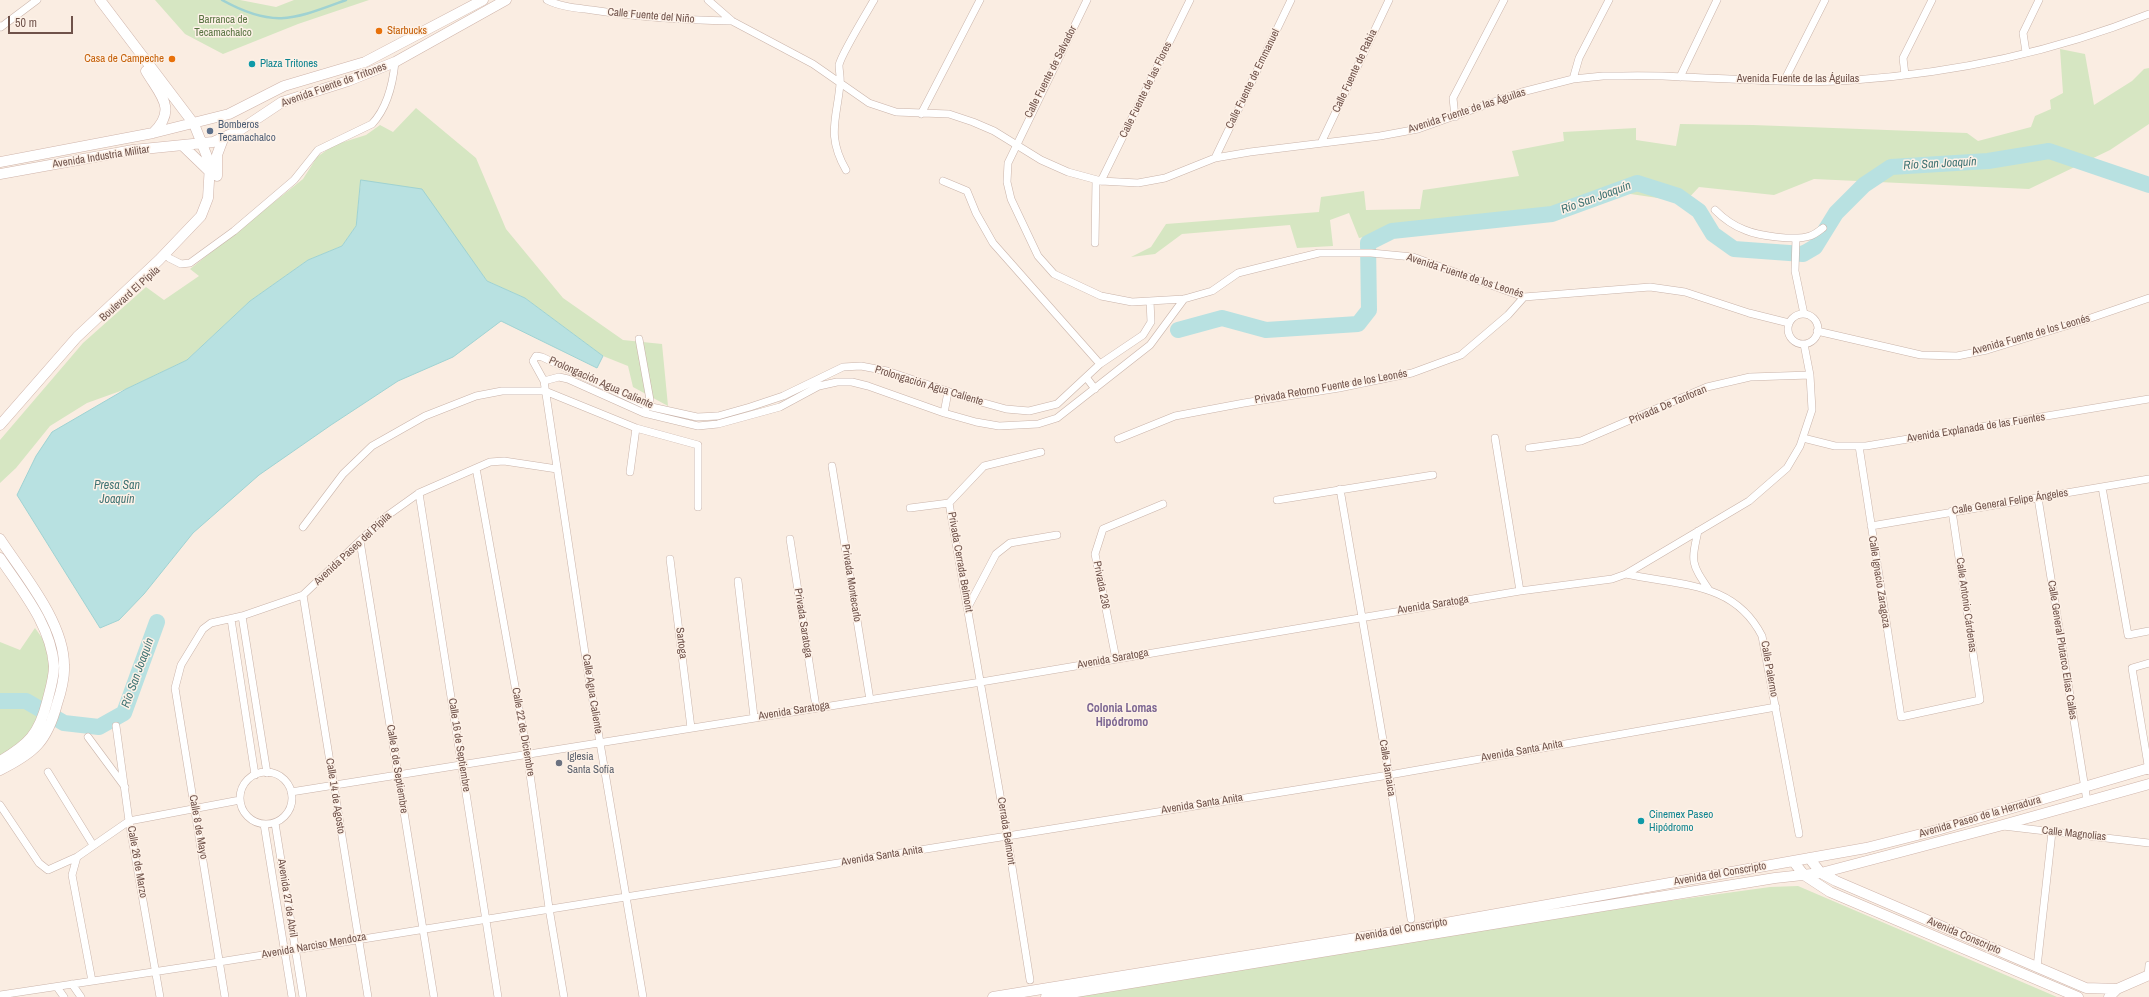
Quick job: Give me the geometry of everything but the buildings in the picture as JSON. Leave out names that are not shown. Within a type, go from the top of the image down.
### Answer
[{"type":"main road","points":[[100,0],[129,40],[166,104],[165,119],[153,133]]},
{"type":"main road","name":"Avenida Fuente de Tritones","points":[[194,124],[241,109],[284,86],[365,62],[483,0]]},
{"type":"main road","name":"Avenida Fuente de Tritones","points":[[203,144],[223,139],[282,102],[348,81],[395,62],[506,0]]},
{"type":"main road","name":"Boulevard El Pípila","points":[[0,425],[78,339],[159,260],[201,216],[208,198],[210,172],[208,156],[194,124],[129,40]]},
{"type":"main road","name":"Avenida Industria Militar","points":[[0,162],[194,124]]},
{"type":"main road","name":"Boulevard El Pípila","points":[[0,432],[78,339],[169,258],[208,216],[215,195],[217,155],[223,139]]},
{"type":"main road","name":"Avenida Industria Militar","points":[[0,174],[133,150],[203,144]]},
{"type":"main road","points":[[184,146],[210,172]]},
{"type":"main road","points":[[0,539],[53,623],[60,640],[64,665],[62,685],[56,710],[25,746],[0,761]]},
{"type":"main road","points":[[0,558],[44,626],[50,642],[54,667],[46,706],[47,721],[44,738],[29,754],[0,770]]},
{"type":"main road","name":"Avenida Paseo de la Herradura","points":[[1809,858],[1866,848],[1937,830],[2084,786],[2149,769]]},
{"type":"main road","name":"Avenida Paseo de la Herradura","points":[[1821,873],[1999,826],[2149,784]]},
{"type":"main road","name":"Avenida del Conscripto","points":[[993,997],[1420,927],[1809,858]]},
{"type":"main road","name":"Avenida Conscripto","points":[[1809,858],[1821,873],[2086,988],[2118,989]]},
{"type":"main road","name":"Avenida Conscripto","points":[[1793,861],[1804,875],[1830,892],[2078,997]]},
{"type":"main road","name":"Avenida del Conscripto","points":[[1046,997],[1775,878],[1821,873]]},
{"type":"main road","points":[[2108,997],[2118,989],[2149,972]]},
{"type":"street","points":[[1,27],[36,0]]},
{"type":"street","name":"Calle Fuente del Niño","points":[[547,0],[556,4],[601,11],[680,20],[732,21]]},
{"type":"street","name":"Avenida Fuente de las Águilas","points":[[708,0],[732,21],[813,64],[869,103],[896,112],[949,114],[973,122],[1015,144],[1041,160],[1068,172],[1098,180],[1138,183],[1165,178],[1214,158],[1250,152],[1380,136],[1418,129],[1522,92],[1574,79],[1603,76],[1784,81],[1853,81],[1905,75],[1973,64],[2089,36],[2149,12]]},
{"type":"street","points":[[846,170],[838,155],[834,136],[835,112],[840,83],[839,64],[874,0]]},
{"type":"street","points":[[921,114],[980,0]]},
{"type":"street","name":"Calle Fuente de Salvador","points":[[1015,144],[1087,0]]},
{"type":"street","name":"Calle Fuente de las Flores","points":[[1098,180],[1190,0]]},
{"type":"street","name":"Calle Fuente de Emmanuel","points":[[1214,158],[1291,0]]},
{"type":"street","name":"Calle Fuente de Rabia","points":[[1321,143],[1389,0]]},
{"type":"street","points":[[1455,117],[1453,98],[1504,0]]},
{"type":"street","points":[[1574,79],[1579,58],[1609,0]]},
{"type":"street","points":[[1680,77],[1717,0]]},
{"type":"street","points":[[1784,81],[1825,0]]},
{"type":"street","points":[[1905,75],[1903,58],[1932,0]]},
{"type":"street","points":[[2026,52],[2023,33],[2039,0]]},
{"type":"street","points":[[169,258],[181,264],[190,263],[234,231],[294,180],[318,150],[372,124],[377,119],[392,87],[395,62]]},
{"type":"street","name":"Avenida Fuente de los Leonés","points":[[1015,144],[1008,163],[1007,182],[1011,199],[1038,256],[1054,274],[1101,296],[1132,302],[1184,298],[1212,291],[1238,273],[1320,253],[1367,253],[1413,257],[1524,297],[1650,287],[1684,292],[1749,313],[1789,323]]},
{"type":"street","points":[[943,180],[967,191],[976,214],[992,243],[1100,364]]},
{"type":"street","points":[[1095,243],[1098,180]]},
{"type":"street","points":[[1715,210],[1724,218],[1746,231],[1796,238],[1810,236],[1823,228]]},
{"type":"street","points":[[1796,238],[1795,270],[1804,314]]},
{"type":"street","name":"Privada Retorno Fuente de los Leonés","points":[[1118,440],[1175,416],[1244,403],[1339,388],[1412,373],[1461,355],[1508,315],[1524,297]]},
{"type":"street","name":"Prolongación Agua Caliente","points":[[544,381],[559,377],[568,378],[645,410],[698,426],[718,424],[780,407],[819,386],[837,382],[852,382],[868,386],[944,413],[999,426],[1038,424],[1057,418],[1150,345],[1184,298]]},
{"type":"street","name":"Avenida Fuente de los Leonés","points":[[1818,332],[1920,355],[1957,356],[1987,350],[2082,321],[2149,298]]},
{"type":"street","name":"Prolongación Agua Caliente","points":[[545,391],[544,381],[533,361],[536,356],[572,370],[645,410],[697,417],[718,416],[783,396],[843,367],[861,366],[887,371],[948,392],[1006,409],[1029,411],[1057,404],[1100,364],[1143,335],[1149,329],[1152,316],[1150,301]]},
{"type":"street","points":[[1804,314],[1813,318],[1818,332],[1813,340],[1804,344],[1792,340],[1789,335],[1789,323],[1798,315],[1804,314]]},
{"type":"street","points":[[639,339],[650,400],[645,410]]},
{"type":"street","points":[[1626,574],[1730,513],[1768,486],[1787,468],[1803,438],[1812,410],[1810,375],[1804,344]]},
{"type":"street","name":"Privada De Tanforan","points":[[1529,448],[1582,441],[1707,387],[1750,377],[1810,375]]},
{"type":"street","points":[[1086,377],[1095,389]]},
{"type":"street","points":[[303,527],[358,458],[372,446],[419,420],[460,401],[502,391],[545,391],[636,428],[698,445],[698,507]]},
{"type":"street","name":"Calle Agua Caliente","points":[[545,391],[600,742],[628,897],[643,997]]},
{"type":"street","points":[[944,413],[948,392]]},
{"type":"street","name":"Avenida Explanada de las Fuentes","points":[[1803,438],[1835,446],[1860,446],[2149,399]]},
{"type":"street","points":[[630,472],[636,428]]},
{"type":"street","points":[[1495,438],[1520,591]]},
{"type":"street","name":"Calle Ignacio Zaragoza","points":[[1860,446],[1870,526],[1901,717]]},
{"type":"street","name":"Privada Cerrada Belmont","points":[[981,682],[949,503],[984,466],[1041,452]]},
{"type":"street","name":"Avenida Paseo del Pípila","points":[[185,658],[203,629],[211,623],[242,616],[303,595],[384,518],[419,493],[490,462],[504,461],[557,469]]},
{"type":"street","name":"Privada Montecarlo","points":[[832,466],[870,700]]},
{"type":"street","name":"Calle 22 de Diciembre","points":[[476,468],[527,754],[549,908],[564,997]]},
{"type":"street","points":[[1277,500],[1433,474]]},
{"type":"street","name":"Calle General Felipe Ángeles","points":[[1870,526],[2149,479]]},
{"type":"street","points":[[2102,487],[2128,636],[2149,631]]},
{"type":"street","name":"Calle Jamaica","points":[[1340,489],[1389,775],[1410,919]]},
{"type":"street","name":"Calle 16 de Septiembre","points":[[419,493],[498,997]]},
{"type":"street","name":"Calle General Plutarco Elías Calles","points":[[2038,498],[2087,801]]},
{"type":"street","points":[[910,508],[949,503]]},
{"type":"street","name":"Privada 236","points":[[1116,659],[1095,554],[1103,529],[1163,504]]},
{"type":"street","name":"Calle Antonio Cárdenas","points":[[1901,717],[1980,700],[1952,511]]},
{"type":"street","points":[[1698,531],[1693,558],[1695,569],[1710,590]]},
{"type":"street","points":[[968,607],[996,554],[1010,543],[1057,535]]},
{"type":"street","name":"Privada Saratoga","points":[[790,539],[816,707]]},
{"type":"street","name":"Calle 8 de Septiembre","points":[[360,541],[434,997]]},
{"type":"street","name":"Sartoga","points":[[670,559],[691,728]]},
{"type":"street","name":"Avenida Saratoga","points":[[291,792],[398,776],[816,707],[981,682],[1520,591],[1612,579],[1626,574]]},
{"type":"street","name":"Calle Palermo","points":[[1626,574],[1710,590],[1726,597],[1743,608],[1755,621],[1762,636],[1799,834]]},
{"type":"street","points":[[738,581],[754,718]]},
{"type":"street","name":"Calle 14 de Agosto","points":[[303,595],[368,997]]},
{"type":"street","points":[[242,616],[267,773]]},
{"type":"street","points":[[230,619],[256,775]]},
{"type":"street","name":"Calle 8 de Mayo","points":[[185,658],[177,675],[175,688],[225,997]]},
{"type":"street","points":[[2149,663],[2132,668],[2149,769]]},
{"type":"street","name":"Cerrada Belmont","points":[[981,682],[1030,980]]},
{"type":"street","name":"Avenida Santa Anita","points":[[628,897],[1007,835],[1389,775],[1776,707]]},
{"type":"street","name":"Calle 26 de Marzo","points":[[116,726],[130,821],[160,997]]},
{"type":"street","points":[[88,737],[125,788]]},
{"type":"street","points":[[48,772],[93,845]]},
{"type":"street","points":[[267,773],[282,778],[291,792],[292,802],[289,811],[283,818],[275,823],[264,824],[248,816],[243,809],[240,800],[244,785],[256,775],[267,773]]},
{"type":"street","points":[[0,805],[39,863],[48,870],[77,857],[130,821],[240,800]]},
{"type":"street","name":"Avenida 27 de Abril","points":[[275,823],[303,997]]},
{"type":"street","name":"Avenida 27 de Abril","points":[[264,824],[292,997]]},
{"type":"street","name":"Calle Magnolias","points":[[1999,826],[2149,843]]},
{"type":"street","points":[[2037,967],[2052,832]]},
{"type":"street","points":[[77,857],[72,875],[92,981]]},
{"type":"street","name":"Avenida Narciso Mendoza","points":[[0,995],[28,994],[72,984],[219,962],[549,908],[628,897]]},
{"type":"street","points":[[72,984],[81,997]]},
{"type":"street","points":[[56,987],[64,997]]},
{"type":"green space","name":"Barranca de Tecamachalco","points":[[155,0],[240,0],[276,7],[294,0],[369,0],[298,24],[223,54],[185,34]]},
{"type":"green space","points":[[2060,49],[2085,54],[2094,105],[2132,81],[2144,69],[2149,68],[2149,124],[2110,150],[2029,189],[1814,179],[1774,195],[1699,187],[1685,202],[1617,192],[1551,216],[1420,226],[1359,238],[1349,213],[1330,220],[1333,246],[1297,248],[1290,225],[1182,234],[1155,254],[1131,257],[1151,247],[1166,224],[1319,212],[1321,197],[1364,191],[1366,210],[1420,209],[1423,190],[1519,176],[1512,151],[1564,141],[1563,132],[1636,128],[1636,140],[1676,146],[1680,124],[1753,125],[1967,133],[1978,141],[2031,127],[2035,116],[2051,109],[2050,100],[2063,93]]},
{"type":"green space","points":[[416,108],[476,158],[506,229],[563,298],[623,340],[662,344],[668,406],[633,387],[628,366],[603,356],[525,298],[487,281],[465,251],[361,180],[356,226],[342,246],[308,260],[250,301],[187,360],[126,389],[87,403],[50,426],[16,468],[0,483],[0,440],[83,343],[146,287],[164,300],[199,276],[190,269],[303,179],[317,157],[334,145],[366,135],[380,125],[393,132]]},
{"type":"green space","points":[[35,628],[48,646],[50,681],[29,738],[0,758],[0,642],[20,650]]},
{"type":"green space","points":[[1798,886],[2057,997],[1063,997],[1654,903],[1770,887]]},
{"type":"water","name":"Presa San Joaquín","points":[[361,180],[422,189],[487,281],[525,298],[603,356],[597,368],[501,321],[453,357],[398,381],[259,475],[193,533],[144,594],[119,620],[100,628],[17,495],[36,456],[52,432],[126,389],[187,360],[250,301],[308,260],[342,246],[356,226]]},
{"type":"waterway","points":[[222,0],[240,9],[270,18],[298,16],[346,0]]},
{"type":"waterway","name":"Río San Joaquín","points":[[1178,330],[1222,318],[1266,330],[1358,324],[1369,310],[1368,243],[1392,231],[1552,214],[1637,183],[1678,196],[1699,211],[1713,234],[1734,249],[1803,254],[1815,247],[1836,213],[1864,185],[1891,167],[1988,161],[2049,151],[2149,185]]},
{"type":"waterway","name":"Río San Joaquín","points":[[0,701],[26,701],[64,723],[99,727],[124,713],[157,622]]},
{"type":"place","name":"Starbucks","points":[[379,31]]},
{"type":"place","name":"Casa de Campeche","points":[[172,59]]},
{"type":"place","name":"Plaza Tritones","points":[[252,64]]},
{"type":"place","name":"Bomberos Tecamachalco","points":[[210,131]]},
{"type":"place","name":"Iglesia Santa Sofía","points":[[559,763]]},
{"type":"place","name":"Cinemex Paseo Hipódromo","points":[[1641,821]]},
{"type":"district","name":"Colonia Lomas Hipódromo","points":[[1122,716]]}]
